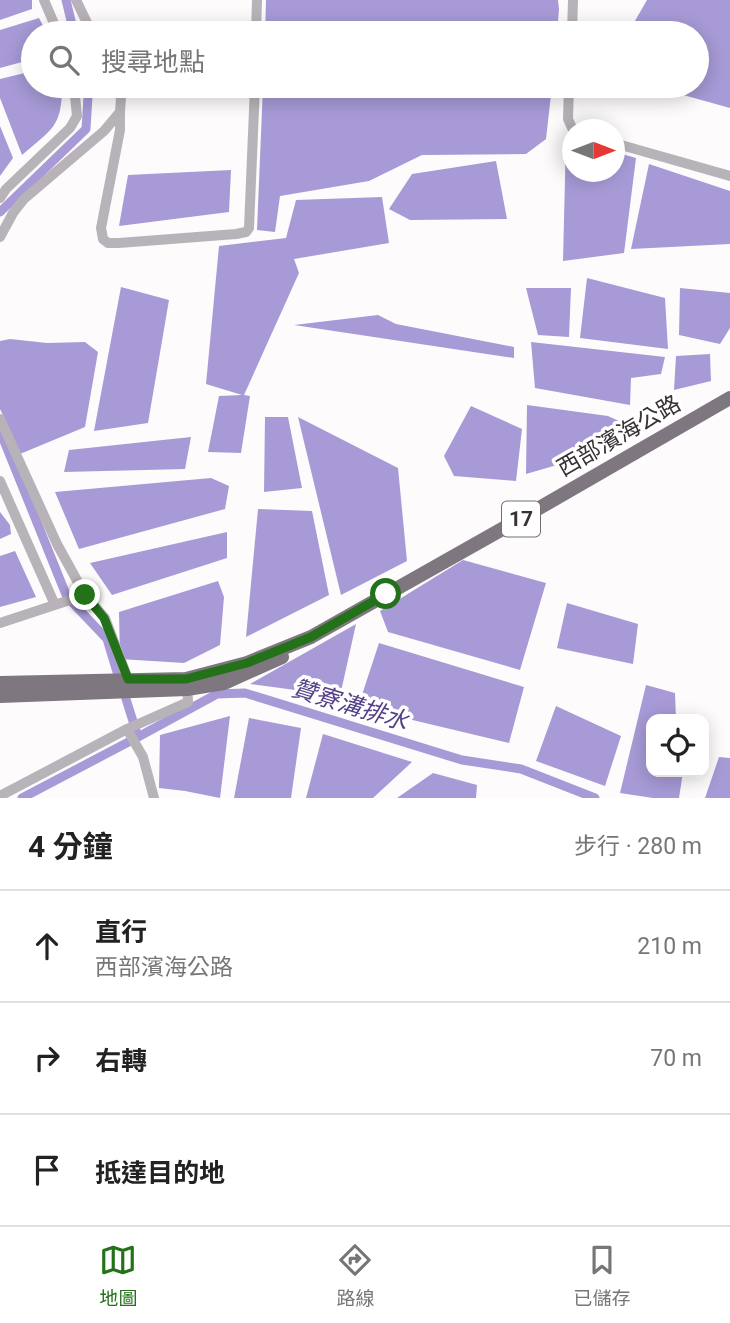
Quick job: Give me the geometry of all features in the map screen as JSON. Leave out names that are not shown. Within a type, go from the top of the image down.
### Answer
[{"type":"main road","name":"西部濱海公路","points":[[0,696],[187,684],[311,637],[730,398]]},
{"type":"main road","name":"西部濱海公路","points":[[0,683],[128,679],[187,684]]},
{"type":"street","points":[[44,0],[53,21]]},
{"type":"street","points":[[76,0],[86,21]]},
{"type":"street","points":[[256,21],[257,0]]},
{"type":"street","points":[[572,21],[573,0]]},
{"type":"street","points":[[0,198],[6,189],[70,128],[77,116],[75,98]]},
{"type":"street","points":[[121,98],[120,130],[101,228],[103,239],[108,243],[246,232],[249,228],[254,98]]},
{"type":"street","points":[[568,119],[569,98]]},
{"type":"street","points":[[0,237],[24,199],[104,131],[120,112]]},
{"type":"street","points":[[625,146],[730,176]]},
{"type":"street","points":[[0,419],[81,596],[104,618],[128,679]]},
{"type":"street","points":[[0,481],[57,605]]},
{"type":"street","points":[[0,623],[81,596]]},
{"type":"street","points":[[0,796],[132,735],[145,721],[188,702],[187,684]]},
{"type":"street","points":[[132,735],[154,798]]},
{"type":"shaded area","points":[[0,0],[32,0],[32,9],[0,20]]},
{"type":"shaded area","points":[[266,0],[558,0],[559,9],[558,21],[265,21]]},
{"type":"shaded area","points":[[647,0],[730,0],[730,108],[694,98],[709,98],[709,21],[635,21]]},
{"type":"shaded area","points":[[21,24],[21,62],[0,68],[0,30]]},
{"type":"shaded area","points":[[21,74],[21,98],[62,98],[53,126],[22,155],[0,98],[0,79]]},
{"type":"shaded area","points":[[262,98],[551,98],[546,139],[526,154],[422,155],[369,181],[280,196],[275,232],[257,230]]},
{"type":"shaded area","points":[[0,126],[13,158],[0,176]]},
{"type":"shaded area","points":[[625,155],[636,158],[624,253],[563,261],[565,182],[625,182]]},
{"type":"shaded area","points":[[496,161],[507,219],[410,220],[389,209],[412,174]]},
{"type":"shaded area","points":[[649,164],[730,191],[730,244],[631,249]]},
{"type":"shaded area","points":[[231,170],[229,212],[119,226],[128,175]]},
{"type":"shaded area","points":[[382,197],[389,243],[294,259],[299,273],[244,395],[250,396],[241,453],[208,452],[219,396],[242,395],[206,384],[219,246],[286,238],[296,200]]},
{"type":"shaded area","points":[[587,278],[665,298],[668,349],[580,338]]},
{"type":"shaded area","points":[[121,287],[169,300],[148,423],[94,431]]},
{"type":"shaded area","points":[[526,288],[571,288],[569,337],[538,335]]},
{"type":"shaded area","points":[[680,288],[730,293],[730,328],[720,344],[679,335]]},
{"type":"shaded area","points":[[378,315],[396,324],[514,347],[514,358],[294,325]]},
{"type":"shaded area","points":[[10,339],[47,343],[85,342],[98,352],[85,427],[20,454],[0,409],[0,341]]},
{"type":"shaded area","points":[[531,342],[665,357],[661,374],[631,378],[630,405],[535,388]]},
{"type":"shaded area","points":[[710,354],[711,381],[674,390],[676,356]]},
{"type":"shaded area","points":[[527,405],[608,416],[619,421],[605,451],[526,474]]},
{"type":"shaded area","points":[[471,406],[522,429],[516,481],[454,476],[444,456]]},
{"type":"shaded area","points":[[265,417],[288,417],[302,488],[264,492]]},
{"type":"shaded area","points":[[298,417],[398,468],[407,561],[341,595]]},
{"type":"shaded area","points":[[191,437],[185,469],[64,472],[69,450]]},
{"type":"shaded area","points":[[211,478],[229,486],[225,509],[79,549],[55,492]]},
{"type":"shaded area","points":[[258,509],[312,511],[329,595],[246,637]]},
{"type":"shaded area","points":[[0,512],[10,525],[11,534],[0,539]]},
{"type":"shaded area","points":[[227,532],[227,558],[112,595],[90,563]]},
{"type":"shaded area","points":[[15,551],[36,597],[0,607],[0,556]]},
{"type":"shaded area","points":[[463,560],[546,583],[520,670],[388,632],[380,611]]},
{"type":"shaded area","points":[[218,581],[224,597],[220,645],[184,663],[120,659],[119,612]]},
{"type":"shaded area","points":[[567,603],[638,624],[633,664],[557,648]]},
{"type":"shaded area","points":[[356,624],[340,696],[250,684]]},
{"type":"shaded area","points":[[379,643],[524,687],[509,743],[358,707]]},
{"type":"shaded area","points":[[646,685],[675,693],[676,714],[646,714],[646,777],[682,777],[679,798],[653,798],[620,793]]},
{"type":"shaded area","points":[[556,706],[621,736],[605,786],[536,761]]},
{"type":"shaded area","points":[[230,716],[220,798],[159,788],[160,735]]},
{"type":"shaded area","points":[[249,718],[301,728],[291,798],[234,798]]},
{"type":"shaded area","points":[[323,734],[412,762],[373,798],[306,798]]},
{"type":"shaded area","points":[[719,757],[730,758],[730,798],[705,798]]},
{"type":"shaded area","points":[[433,773],[477,785],[476,798],[397,798]]},
{"type":"waterway","name":"贊寮溝排水","points":[[66,0],[71,21]]},
{"type":"waterway","name":"贊寮溝排水","points":[[0,212],[86,129],[88,98]]},
{"type":"waterway","name":"贊寮溝排水","points":[[0,431],[67,597],[107,639],[117,672]]},
{"type":"waterway","name":"贊寮溝排水","points":[[126,699],[138,737],[217,694],[245,693],[462,760],[521,769],[595,798]]},
{"type":"waterway","points":[[22,798],[138,737]]},
{"type":"route","points":[[85,595],[104,618],[128,679],[186,679],[247,663],[311,637],[386,594]]}]
